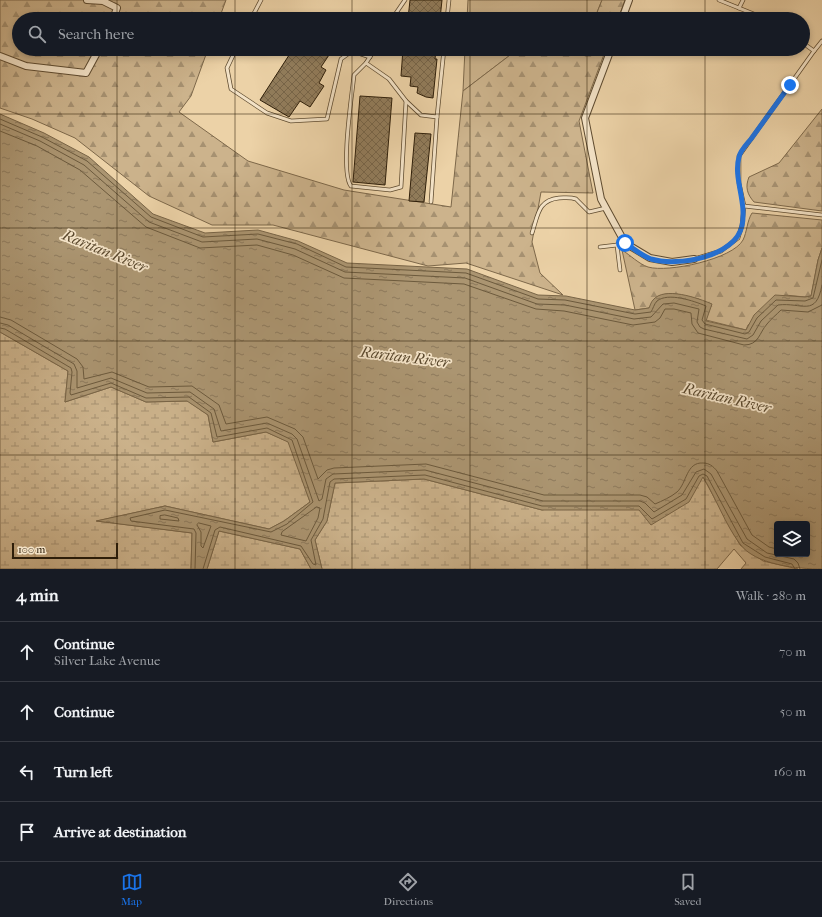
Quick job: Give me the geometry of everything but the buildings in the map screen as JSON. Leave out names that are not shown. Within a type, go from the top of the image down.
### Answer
[{"type":"street","points":[[87,0],[103,1],[117,8],[116,12]]},
{"type":"street","points":[[625,12],[629,0]]},
{"type":"street","points":[[0,56],[26,66],[86,73],[95,56]]},
{"type":"street","points":[[608,56],[585,118],[601,199],[625,243],[650,258],[672,262],[694,259]]},
{"type":"lane","points":[[255,12],[261,0]]},
{"type":"lane","points":[[397,12],[405,0]]},
{"type":"lane","points":[[448,12],[449,0]]},
{"type":"lane","points":[[719,0],[749,12]]},
{"type":"lane","points":[[739,8],[743,0]]},
{"type":"lane","points":[[694,259],[721,251],[738,238],[742,225],[744,206],[739,183],[739,156],[822,41]]},
{"type":"lane","points":[[810,48],[814,51]]},
{"type":"lane","points":[[233,56],[227,68],[231,89],[267,112],[291,121],[327,118],[341,59],[345,56]]},
{"type":"lane","points":[[367,56],[370,57],[366,63],[354,74],[346,152],[348,182],[351,186],[390,190],[401,187],[406,101]]},
{"type":"lane","points":[[431,202],[443,56]]},
{"type":"lane","points":[[366,63],[389,78],[406,101],[421,115],[437,117]]},
{"type":"lane","points":[[532,233],[543,204],[549,199],[576,199],[589,212],[606,208]]},
{"type":"lane","points":[[744,206],[822,215]]},
{"type":"lane","points":[[620,270],[617,245],[622,238]]},
{"type":"lane","points":[[600,247],[617,245]]},
{"type":"green space","points":[[0,0],[226,0],[222,12],[12,12],[12,56],[205,56],[191,96],[179,112],[248,161],[344,190],[451,207],[463,91],[509,56],[603,56],[579,121],[593,193],[541,192],[532,242],[540,273],[563,295],[466,263],[428,266],[273,225],[212,225],[149,196],[75,138],[32,119],[0,108]]},
{"type":"green space","points":[[468,0],[602,0],[597,12],[467,12]]},
{"type":"green space","points":[[602,0],[625,0],[621,12],[597,12]]},
{"type":"green space","points":[[465,56],[509,56],[463,91]]},
{"type":"green space","points":[[822,109],[822,211],[754,202],[747,190],[749,177],[779,163]]},
{"type":"green space","points":[[752,213],[822,220],[822,248],[818,260],[811,296],[805,297],[785,295],[748,325],[746,330],[706,320],[699,299],[677,294],[664,294],[653,301],[649,308],[635,310],[622,250],[638,262],[648,267],[670,268],[699,263],[727,253],[737,247],[743,240]]},
{"type":"green space","points":[[0,332],[68,371],[65,402],[111,387],[146,402],[188,401],[208,415],[213,442],[266,432],[289,442],[310,502],[284,521],[269,529],[165,506],[97,521],[192,533],[191,569],[0,569]]},
{"type":"green space","points":[[703,477],[740,545],[763,561],[798,569],[741,569],[746,563],[734,549],[717,569],[322,569],[315,540],[327,521],[335,483],[424,479],[542,510]]},
{"type":"green space","points":[[219,531],[300,549],[311,569],[207,569]]},
{"type":"water","name":"Raritan River","points":[[0,114],[44,133],[89,157],[153,214],[205,233],[258,230],[298,241],[347,263],[467,269],[538,295],[566,296],[635,310],[649,308],[652,301],[658,296],[665,294],[681,294],[712,304],[706,321],[746,330],[754,315],[775,295],[811,296],[818,260],[822,248],[822,569],[789,567],[766,561],[747,551],[740,544],[730,528],[703,477],[689,502],[651,525],[639,510],[542,510],[424,479],[335,483],[327,521],[315,540],[322,569],[311,569],[300,549],[219,531],[207,569],[191,569],[192,533],[96,521],[165,506],[269,529],[284,521],[310,502],[288,442],[266,432],[213,442],[208,415],[187,401],[146,402],[111,387],[65,402],[68,371],[0,332]]},
{"type":"route","points":[[625,243],[650,258],[672,262],[694,259],[721,251],[738,238],[742,225],[744,206],[738,174],[739,156],[790,85]]}]
